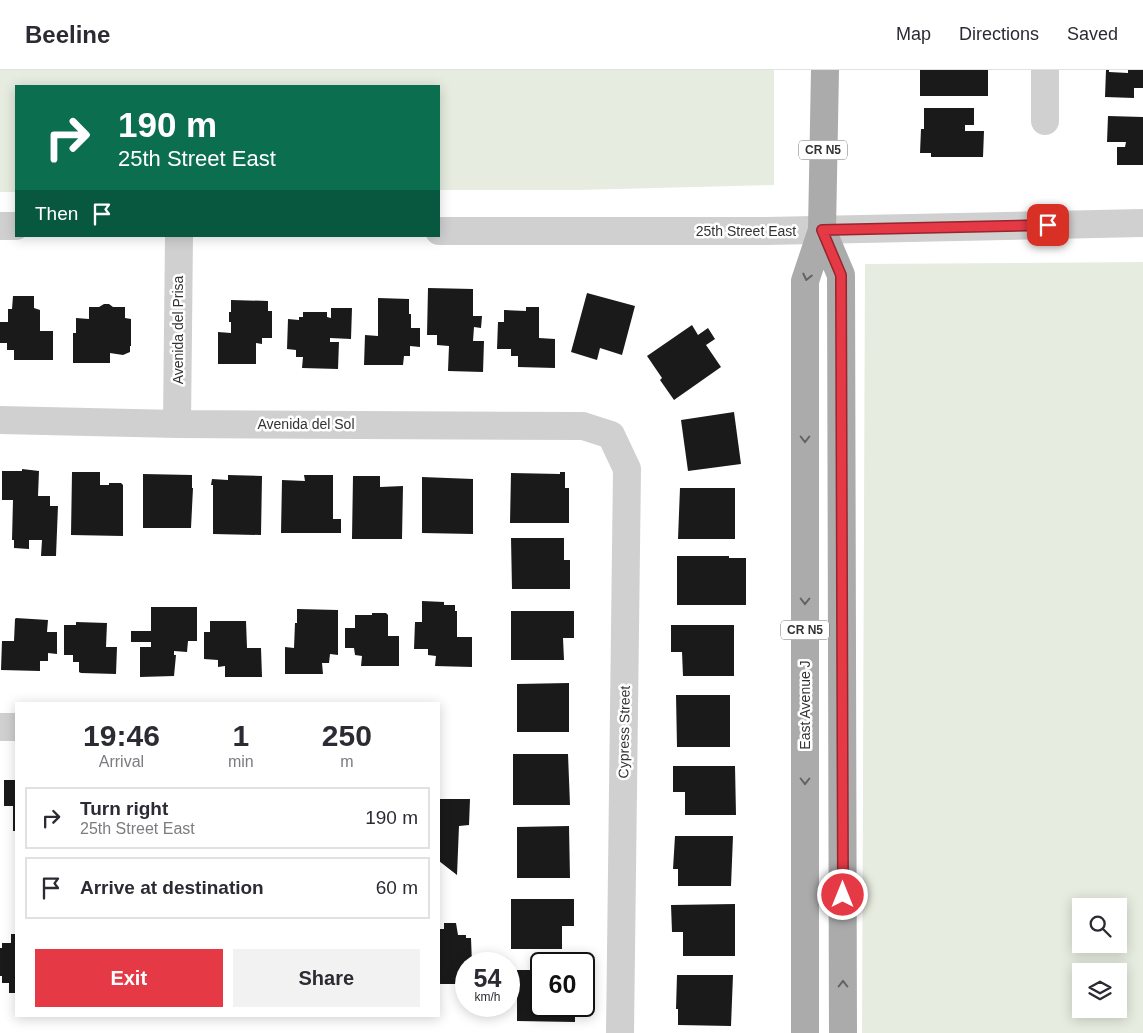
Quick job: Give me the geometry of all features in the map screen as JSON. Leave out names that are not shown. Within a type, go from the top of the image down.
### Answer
[{"type":"main road","name":"East Avenue J","points":[[805,1033],[805,280],[822,230],[825,70]]},
{"type":"main road","name":"East Avenue J","points":[[822,230],[841,275],[843,1033]]},
{"type":"street","points":[[1045,70],[1045,121]]},
{"type":"street","name":"25th Street East","points":[[440,231],[822,230],[1143,223]]},
{"type":"street","points":[[0,226],[15,226]]},
{"type":"street","name":"Avenida del Prisa","points":[[177,424],[179,237]]},
{"type":"street","name":"Avenida del Sol","points":[[0,420],[177,424],[584,426],[611,435]]},
{"type":"street","name":"Cypress Street","points":[[611,435],[627,469],[620,1033]]},
{"type":"street","points":[[0,727],[15,727]]},
{"type":"shaded area","points":[[0,70],[774,70],[774,185],[577,190],[440,190],[440,85],[15,85],[15,192],[0,192]]},
{"type":"shaded area","points":[[1143,262],[1143,1033],[862,1033],[865,264]]},
{"type":"building","points":[[920,70],[988,70],[988,96],[920,96]]},
{"type":"building","points":[[1106,70],[1109,70],[1109,72],[1128,73],[1128,70],[1143,70],[1143,88],[1134,88],[1134,98],[1105,97]]},
{"type":"building","points":[[924,108],[974,108],[974,125],[965,125],[965,131],[984,131],[983,157],[931,157],[931,153],[920,153],[921,129],[924,129]]},
{"type":"building","points":[[1108,116],[1143,117],[1143,165],[1117,165],[1117,147],[1125,147],[1126,142],[1107,142]]},
{"type":"building","points":[[428,288],[473,289],[473,316],[482,316],[481,328],[474,327],[473,341],[484,341],[483,372],[448,371],[449,346],[437,345],[437,335],[427,335]]},
{"type":"building","points":[[587,293],[635,306],[622,355],[600,348],[597,360],[571,352]]},
{"type":"building","points":[[13,296],[34,296],[34,308],[40,310],[40,331],[53,331],[53,360],[14,360],[14,350],[7,350],[7,343],[0,343],[0,322],[8,322],[8,309],[12,309]]},
{"type":"building","points":[[378,298],[409,299],[411,328],[420,328],[420,347],[410,346],[410,356],[404,356],[403,365],[364,365],[365,335],[378,336]]},
{"type":"building","points":[[231,300],[268,301],[268,311],[272,311],[272,338],[262,338],[262,344],[256,343],[256,364],[218,364],[218,332],[231,333],[229,312],[231,312]]},
{"type":"building","points":[[109,304],[113,307],[125,307],[125,318],[131,319],[130,352],[123,355],[110,353],[110,363],[73,363],[73,333],[76,333],[76,318],[89,319],[89,307],[99,307]]},
{"type":"building","points":[[526,307],[539,307],[539,338],[555,339],[555,368],[518,367],[518,356],[511,356],[511,349],[497,349],[498,322],[504,322],[504,310],[526,311]]},
{"type":"building","points":[[331,308],[352,308],[351,339],[330,338],[330,342],[339,342],[338,369],[302,368],[303,357],[296,357],[296,350],[287,349],[288,319],[299,320],[299,317],[303,317],[303,312],[327,312],[327,317],[331,318]]},
{"type":"building","points":[[692,325],[698,335],[708,328],[715,339],[706,345],[721,367],[674,400],[647,356]]},
{"type":"building","points":[[734,412],[741,464],[688,471],[681,420]]},
{"type":"building","points":[[22,469],[39,471],[38,496],[50,496],[50,506],[58,506],[56,556],[41,556],[42,540],[29,540],[29,549],[14,548],[14,540],[12,540],[13,500],[2,500],[2,471],[22,471]]},
{"type":"building","points":[[72,472],[100,472],[100,485],[121,483],[123,485],[123,536],[71,535]]},
{"type":"building","points":[[560,472],[565,472],[565,488],[569,488],[569,523],[510,523],[511,473],[560,474]]},
{"type":"building","points":[[143,474],[192,475],[191,528],[143,528]]},
{"type":"building","points":[[228,475],[262,476],[261,535],[213,534],[212,479],[228,480]]},
{"type":"building","points":[[304,475],[333,475],[333,519],[341,519],[341,533],[281,533],[282,480],[305,481]]},
{"type":"building","points":[[353,476],[380,476],[380,487],[403,486],[402,539],[352,539]]},
{"type":"building","points":[[422,477],[473,479],[473,534],[422,533]]},
{"type":"building","points":[[680,488],[735,488],[735,539],[678,539]]},
{"type":"building","points":[[511,538],[564,538],[564,560],[570,560],[570,589],[512,589]]},
{"type":"building","points":[[677,556],[729,556],[729,558],[746,558],[746,605],[677,605]]},
{"type":"building","points":[[422,601],[444,602],[444,605],[455,605],[455,611],[457,611],[457,637],[472,637],[472,667],[435,666],[436,656],[428,655],[428,649],[414,649],[415,622],[422,622]]},
{"type":"building","points":[[151,607],[197,607],[197,641],[188,641],[187,652],[174,651],[174,655],[176,655],[174,676],[140,677],[140,647],[151,647],[151,642],[131,642],[131,631],[151,631]]},
{"type":"building","points":[[297,609],[338,610],[338,655],[330,654],[329,663],[322,663],[323,674],[285,674],[285,647],[294,648]]},
{"type":"building","points":[[511,611],[574,611],[574,638],[563,638],[564,660],[511,660]]},
{"type":"building","points":[[372,613],[386,613],[388,615],[388,636],[399,636],[399,666],[361,666],[362,656],[355,655],[354,648],[345,648],[345,628],[355,628],[355,615],[372,615]]},
{"type":"building","points":[[16,618],[48,620],[47,632],[57,632],[57,654],[48,653],[48,661],[40,661],[40,671],[1,670],[2,641],[14,641]]},
{"type":"building","points":[[210,621],[246,621],[247,648],[261,648],[262,677],[225,677],[225,666],[218,667],[218,660],[204,659],[204,632],[210,632]]},
{"type":"building","points":[[76,622],[107,623],[106,647],[117,647],[116,674],[81,673],[79,672],[79,662],[73,662],[73,655],[64,655],[64,625],[76,625]]},
{"type":"building","points":[[671,625],[734,625],[734,676],[683,676],[682,652],[671,652]]},
{"type":"building","points":[[569,683],[569,732],[517,732],[517,684]]},
{"type":"building","points":[[676,695],[730,695],[730,747],[677,747]]},
{"type":"building","points":[[513,754],[568,754],[570,805],[513,805]]},
{"type":"building","points":[[673,766],[735,766],[736,815],[685,815],[685,792],[673,792]]},
{"type":"building","points":[[4,780],[15,780],[15,831],[13,831],[13,806],[4,806]]},
{"type":"building","points":[[440,799],[470,799],[469,825],[459,826],[457,875],[440,862]]},
{"type":"building","points":[[569,826],[570,878],[517,878],[517,827]]},
{"type":"building","points":[[675,836],[733,836],[731,886],[678,886],[678,869],[673,869]]},
{"type":"building","points":[[511,899],[574,899],[574,926],[562,926],[562,949],[511,949]]},
{"type":"building","points":[[735,904],[735,956],[683,956],[683,932],[672,932],[671,905]]},
{"type":"building","points":[[444,923],[456,923],[458,935],[466,935],[466,938],[471,938],[472,952],[455,952],[455,984],[440,984],[440,929],[444,929]]},
{"type":"building","points":[[11,934],[15,934],[15,993],[9,993],[9,983],[2,983],[2,976],[0,976],[0,948],[2,948],[2,943],[11,943]]},
{"type":"building","points":[[520,970],[530,970],[530,1017],[575,1017],[575,1022],[517,1021],[517,1017],[520,1017]]},
{"type":"building","points":[[677,975],[733,975],[731,1026],[678,1025],[678,1009],[676,1009]]},
{"type":"route","points":[[843,895],[841,275],[822,230],[1048,225]]}]
